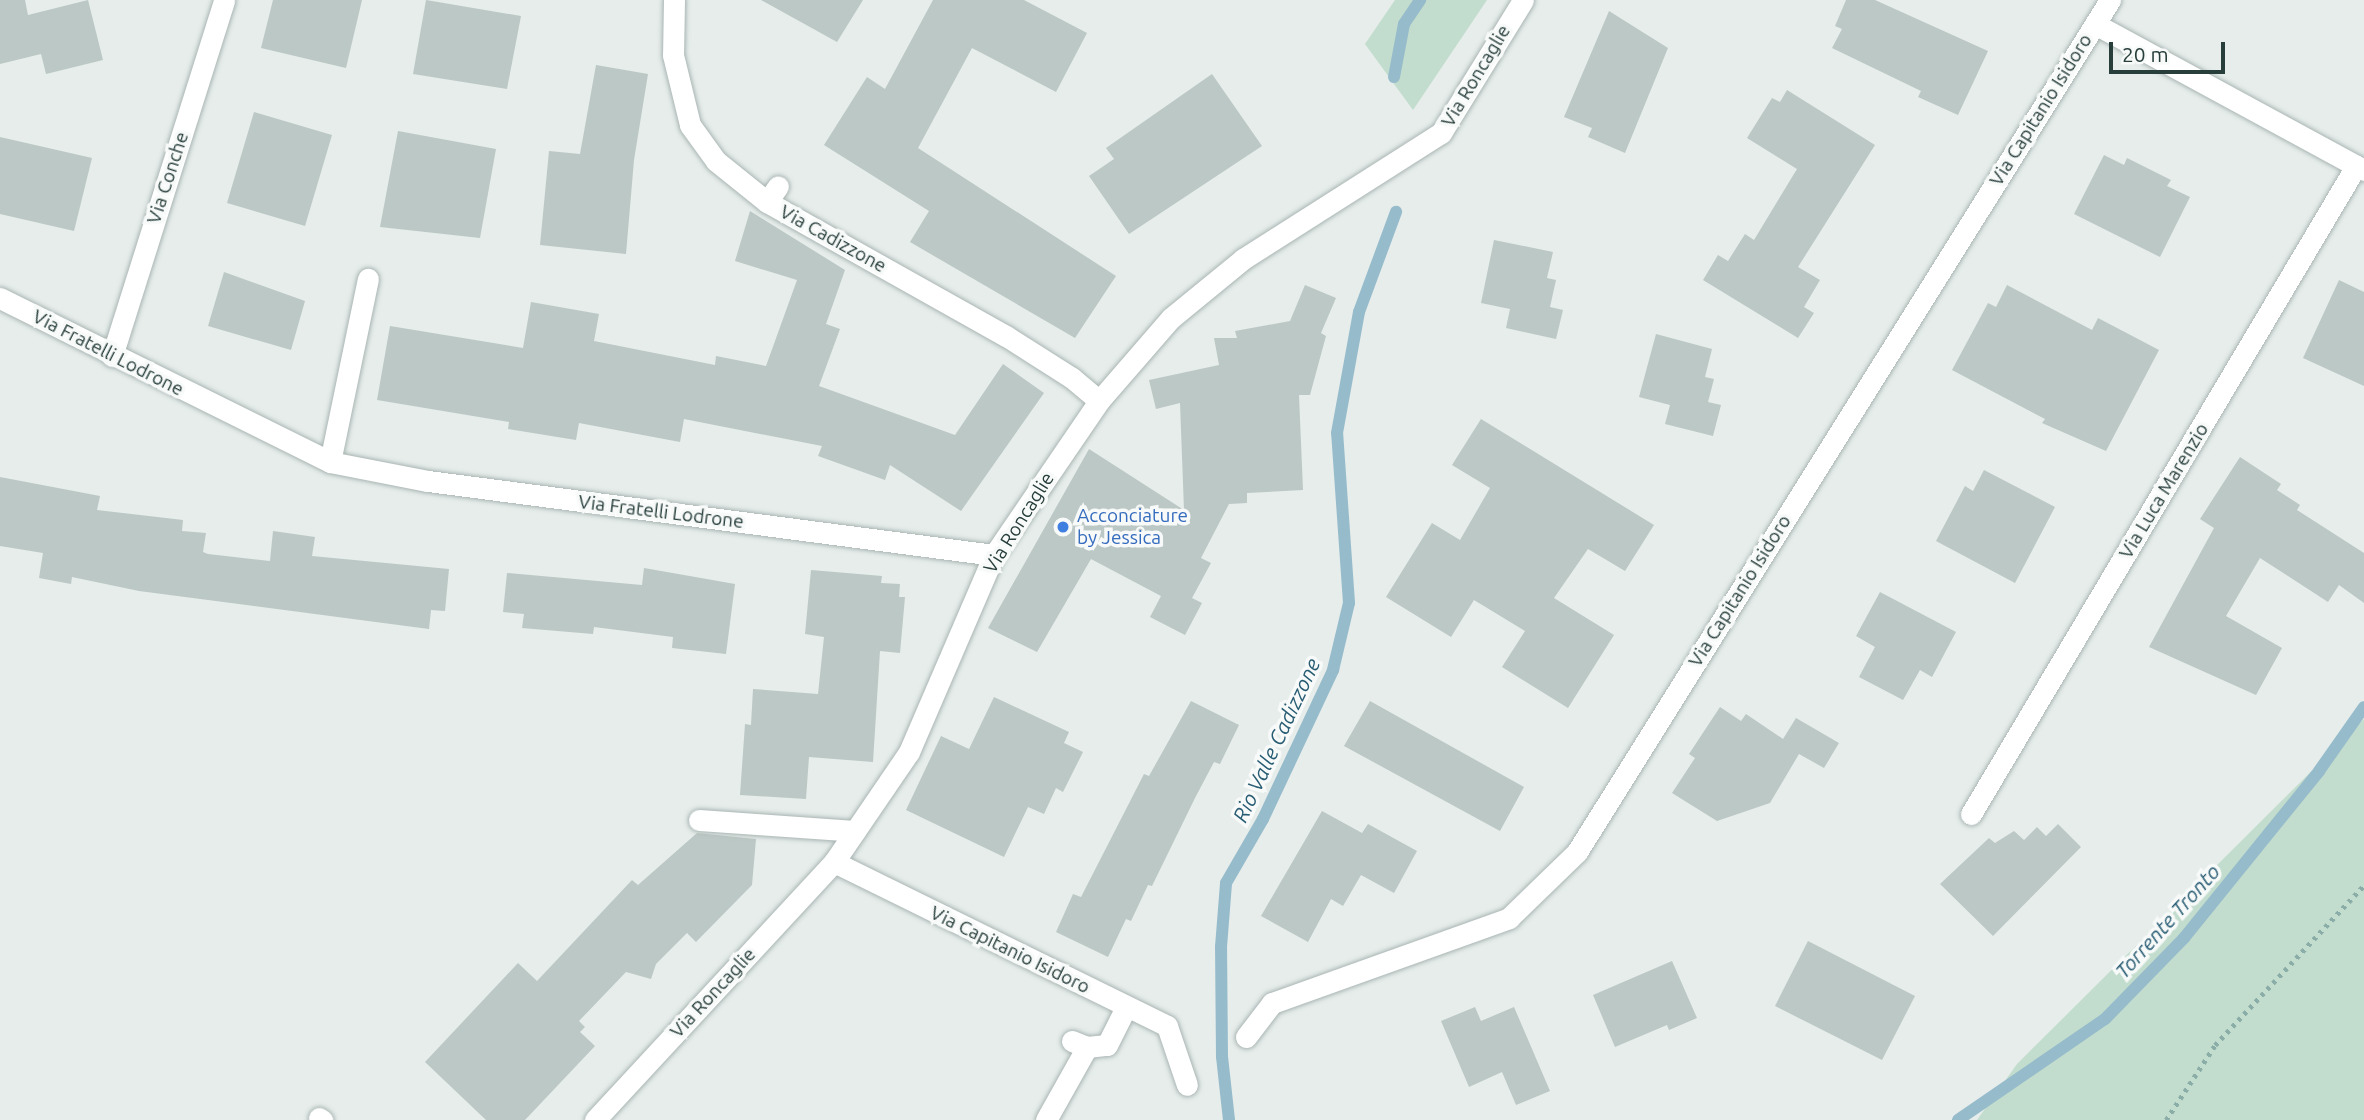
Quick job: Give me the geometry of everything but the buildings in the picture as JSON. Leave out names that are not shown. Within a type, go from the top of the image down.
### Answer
[{"type":"street","name":"Via Conche","points":[[112,356],[224,0]]},
{"type":"street","name":"Via Roncaglie","points":[[595,1120],[834,862],[909,752],[994,555],[1099,401],[1171,318],[1243,259],[1441,133],[1523,0]]},
{"type":"street","name":"Via Capitanio Isidoro","points":[[1246,1037],[1272,1003],[1509,918],[1577,852],[2109,0]]},
{"type":"street","name":"Via Cadizzone","points":[[679,10],[673,55],[690,125],[716,161],[1072,378],[1099,401]]},
{"type":"street","points":[[2095,24],[2360,168]]},
{"type":"street","name":"Via Luca Marenzio","points":[[1971,814],[2360,168]]},
{"type":"street","points":[[330,462],[368,279]]},
{"type":"street","name":"Via Fratelli Lodrone","points":[[0,298],[330,462],[428,481],[994,555]]},
{"type":"street","points":[[699,820],[855,831]]},
{"type":"street","name":"Via Capitanio Isidoro","points":[[834,862],[1167,1026],[1183,1045],[1187,1085]]},
{"type":"street","points":[[1046,1120],[1080,1044],[1107,1045],[1126,1007]]},
{"type":"path","points":[[2165,1120],[2215,1045],[2364,885]]},
{"type":"green space","points":[[1395,0],[1487,0],[1413,110],[1365,44]]},
{"type":"green space","points":[[2364,719],[2364,1120],[1977,1120],[2017,1064]]},
{"type":"waterway","name":"Rio Valle Cadizzone","points":[[1394,77],[1404,24],[1420,0]]},
{"type":"waterway","name":"Rio Valle Cadizzone","points":[[1229,1120],[1222,1057],[1221,947],[1226,883],[1263,819],[1333,670],[1349,603],[1337,433],[1359,312],[1396,212]]},
{"type":"waterway","name":"Torrente Tronto","points":[[1958,1120],[2105,1019],[2184,938],[2319,771],[2364,707]]},
{"type":"place","name":"Acconciature by Jessica","points":[[1063,527]]}]
